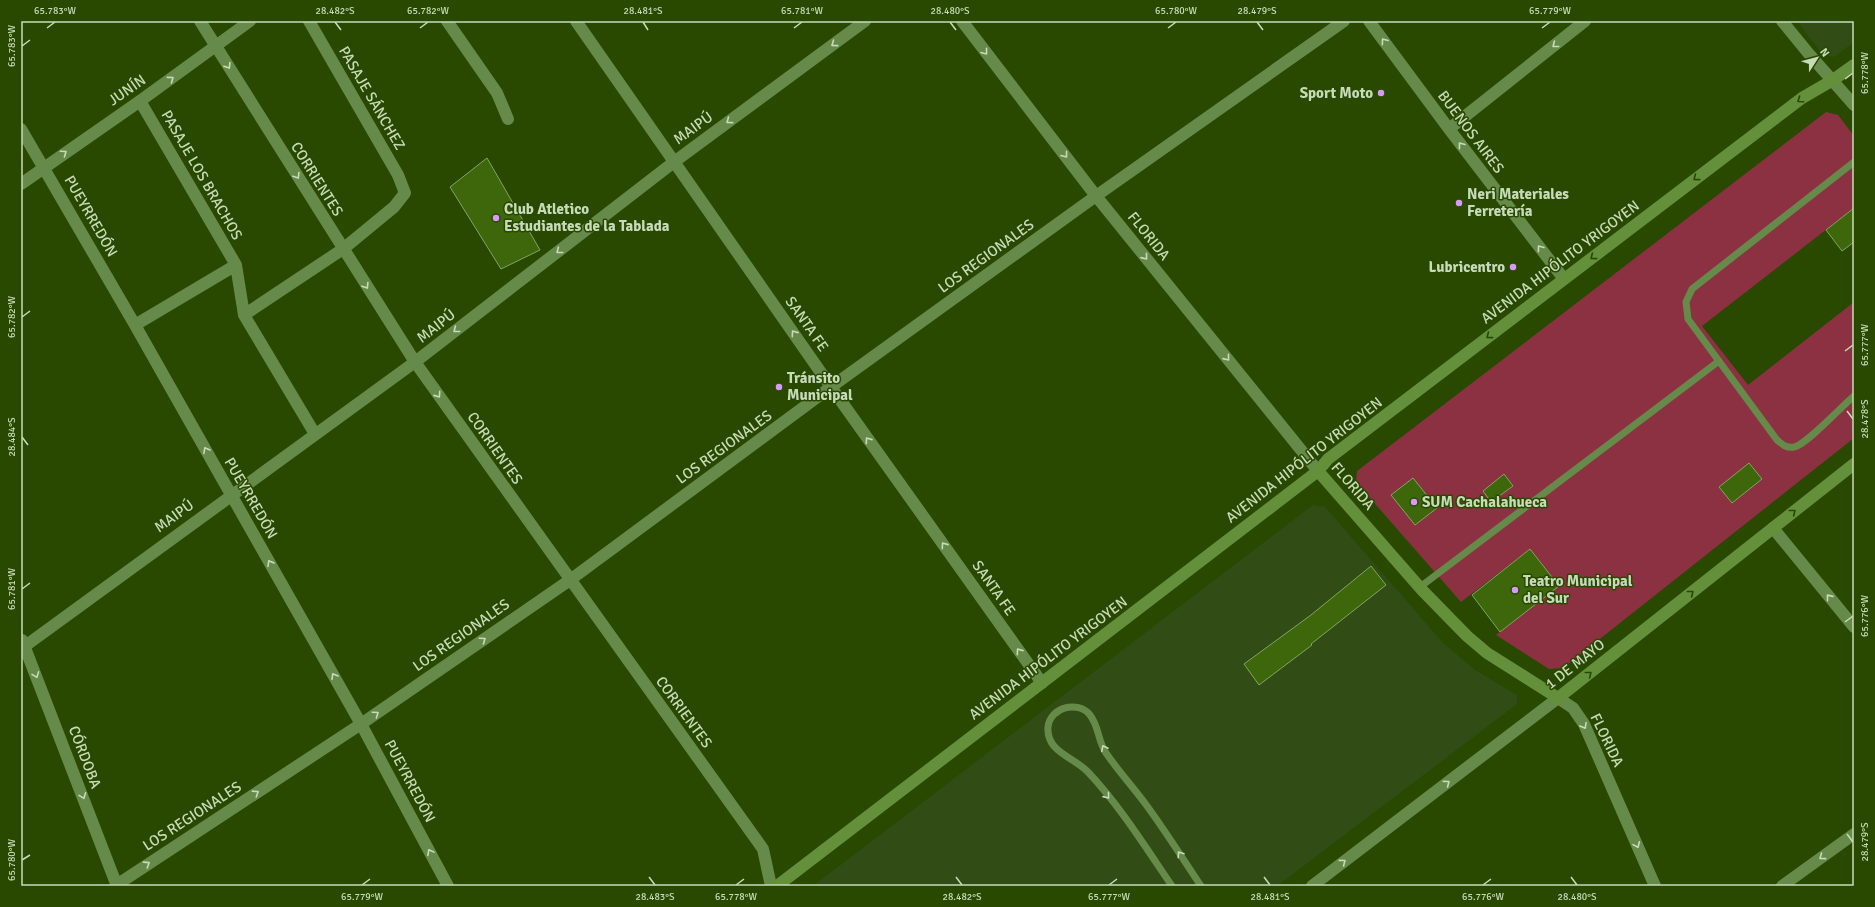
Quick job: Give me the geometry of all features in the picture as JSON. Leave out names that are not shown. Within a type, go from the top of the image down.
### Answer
[{"type":"main road","name":"AVENIDA HIPÓLITO YRIGOYEN","points":[[777,886],[1318,471],[1328,459],[1564,279],[1802,98],[1833,80],[1854,65]]},
{"type":"main road","name":"1 DE MAYO","points":[[1558,698],[1854,464]]},
{"type":"main road","name":"FLORIDA","points":[[1318,471],[1420,587],[1467,636],[1487,653],[1558,698]]},
{"type":"street","name":"CORRIENTES","points":[[200,21],[415,362],[763,849],[771,886]]},
{"type":"street","name":"JUNÍN","points":[[21,184],[140,101],[250,21]]},
{"type":"street","name":"PASAJE SÁNCHEZ","points":[[309,21],[398,175],[404,193],[394,207],[343,249]]},
{"type":"street","points":[[447,21],[497,92],[508,119]]},
{"type":"street","name":"SANTA FE","points":[[576,21],[831,388],[1042,683]]},
{"type":"street","name":"MAIPÚ","points":[[22,645],[415,362],[674,162],[865,21]]},
{"type":"street","name":"FLORIDA","points":[[962,21],[1096,196],[1318,471]]},
{"type":"street","name":"LOS REGIONALES","points":[[116,886],[361,724],[570,580],[1096,196],[1344,21]]},
{"type":"street","name":"BUENOS AIRES","points":[[1369,21],[1449,129],[1564,279]]},
{"type":"street","points":[[1449,129],[1586,21]]},
{"type":"street","points":[[1782,21],[1854,105]]},
{"type":"street","name":"PASAJE LOS BRACHOS","points":[[140,101],[236,265],[244,315],[315,434]]},
{"type":"street","name":"PUEYRREDÓN","points":[[21,129],[135,325],[361,724],[448,886]]},
{"type":"street","points":[[244,315],[343,249]]},
{"type":"street","points":[[135,325],[236,265]]},
{"type":"street","points":[[1773,528],[1854,627]]},
{"type":"street","name":"CÓRDOBA","points":[[22,645],[116,886]]},
{"type":"street","name":"FLORIDA","points":[[1558,698],[1573,708],[1584,724],[1655,886]]},
{"type":"street","name":"1 DE MAYO","points":[[1312,886],[1558,698]]},
{"type":"street","points":[[1782,886],[1854,834]]},
{"type":"lane","points":[[1854,162],[1692,289],[1686,302],[1688,319],[1777,440],[1786,447],[1796,447],[1831,419],[1854,396]]},
{"type":"lane","points":[[1420,587],[1719,361]]},
{"type":"lane","points":[[1172,886],[1126,820],[1088,772],[1077,762],[1062,754],[1050,742],[1048,726],[1055,713],[1062,708],[1076,706],[1090,714],[1098,730],[1102,747],[1146,805],[1201,886]]},
{"type":"shaded area","points":[[1797,21],[1854,21],[1854,42],[1834,57],[1823,55]]},
{"type":"shaded area","points":[[1826,112],[1838,115],[1854,136],[1854,208],[1702,326],[1748,385],[1854,302],[1854,438],[1563,668],[1549,669],[1496,635],[1559,586],[1530,549],[1461,602],[1356,482],[1357,471]]},
{"type":"shaded area","points":[[1313,505],[1325,507],[1444,644],[1475,670],[1517,695],[1517,704],[1277,886],[813,886]]},
{"type":"building","name":"Club Atletico Estudiantes de la Tablada","points":[[487,158],[540,250],[501,269],[450,187]]},
{"type":"building","points":[[1854,208],[1854,242],[1842,251],[1826,230]]},
{"type":"building","points":[[1749,463],[1762,479],[1732,503],[1719,487]]},
{"type":"building","points":[[1504,474],[1513,486],[1491,502],[1483,491]]},
{"type":"building","name":"SUM Cachalahueca","points":[[1413,478],[1437,508],[1415,525],[1391,495]]},
{"type":"building","name":"Teatro Municipal del Sur","points":[[1530,549],[1559,586],[1500,632],[1472,595]]},
{"type":"building","points":[[1371,566],[1386,585],[1311,644],[1312,645],[1259,685],[1244,664],[1311,615]]},
{"type":"place","name":"Sport Moto","points":[[1381,93]]},
{"type":"place","name":"Neri Materiales Ferretería","points":[[1459,203]]},
{"type":"place","name":"Club Atletico Estudiantes de la Tablada","points":[[496,218]]},
{"type":"place","name":"Lubricentro","points":[[1513,267]]},
{"type":"place","name":"Tránsito Municipal","points":[[779,387]]},
{"type":"place","name":"SUM Cachalahueca","points":[[1414,502]]},
{"type":"place","name":"Teatro Municipal del Sur","points":[[1515,590]]}]
